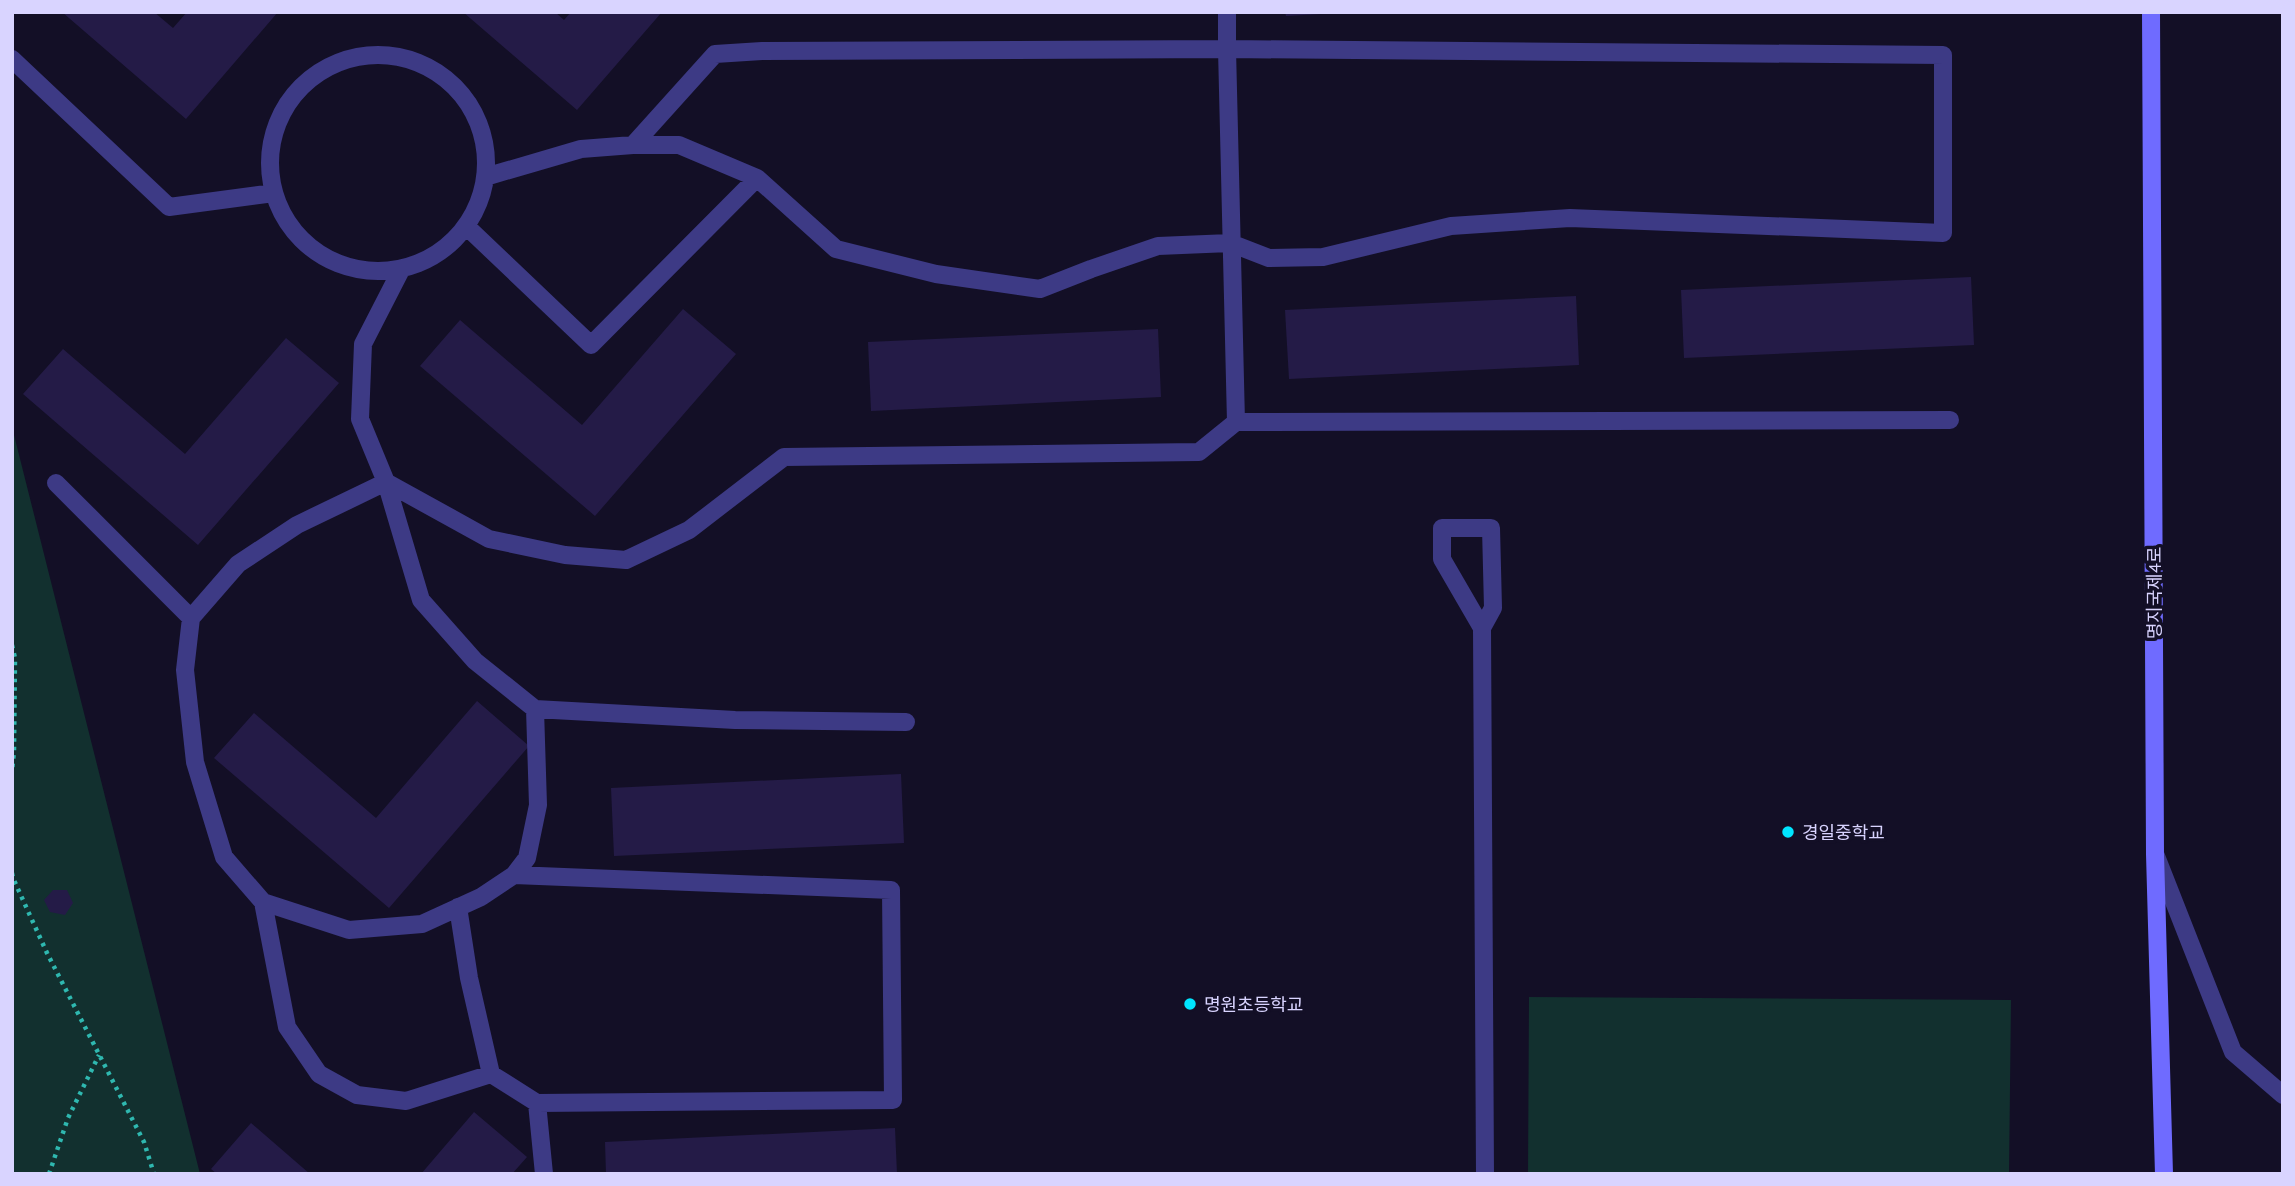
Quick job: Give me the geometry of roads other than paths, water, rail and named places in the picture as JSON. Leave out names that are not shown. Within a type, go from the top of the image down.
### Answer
[{"type":"street","points":[[1227,12],[1236,422]]},
{"type":"street","name":"명지국제4로","points":[[2151,12],[2155,854],[2164,1174]]},
{"type":"street","points":[[485,177],[581,149],[679,145],[757,178],[836,249],[936,274],[1040,289],[1158,246],[1230,243],[1269,258],[1323,257],[1451,226],[1570,218],[1943,233],[1943,55],[1227,49],[762,51],[715,54],[633,145]]},
{"type":"street","points":[[379,54],[415,61],[447,78],[471,106],[484,140],[485,177],[479,203],[466,226],[436,254],[402,268],[366,271],[331,261],[300,240],[279,209],[274,193],[269,174],[271,138],[286,104],[310,77],[343,59],[379,54]]},
{"type":"street","points":[[12,59],[169,207],[274,193]]},
{"type":"street","points":[[466,226],[591,345],[757,178]]},
{"type":"street","points":[[402,268],[363,344],[360,419],[386,482],[421,600],[475,661],[535,709],[735,720],[906,722]]},
{"type":"street","points":[[386,482],[489,539],[565,555],[626,560],[689,530],[784,457],[1199,452],[1236,422],[1950,420]]},
{"type":"street","points":[[386,482],[297,525],[237,564],[191,618],[185,670],[195,762],[224,857],[262,902],[287,1027],[318,1074],[358,1095],[406,1101],[491,1074]]},
{"type":"street","points":[[56,483],[191,618]]},
{"type":"street","points":[[1482,628],[1442,559],[1442,528],[1491,528],[1493,608],[1482,628],[1485,1174]]},
{"type":"street","points":[[262,902],[349,930],[422,924],[481,897],[513,875],[527,858],[538,805],[535,709]]},
{"type":"street","points":[[2155,854],[2233,1052],[2283,1095]]},
{"type":"street","points":[[458,907],[469,978],[491,1074],[537,1103],[893,1100],[891,890],[513,875]]},
{"type":"street","points":[[537,1103],[544,1174]]},
{"type":"place","name":"경일중학교","points":[[1788,832]]},
{"type":"place","name":"명원초등학교","points":[[1190,1004]]}]
